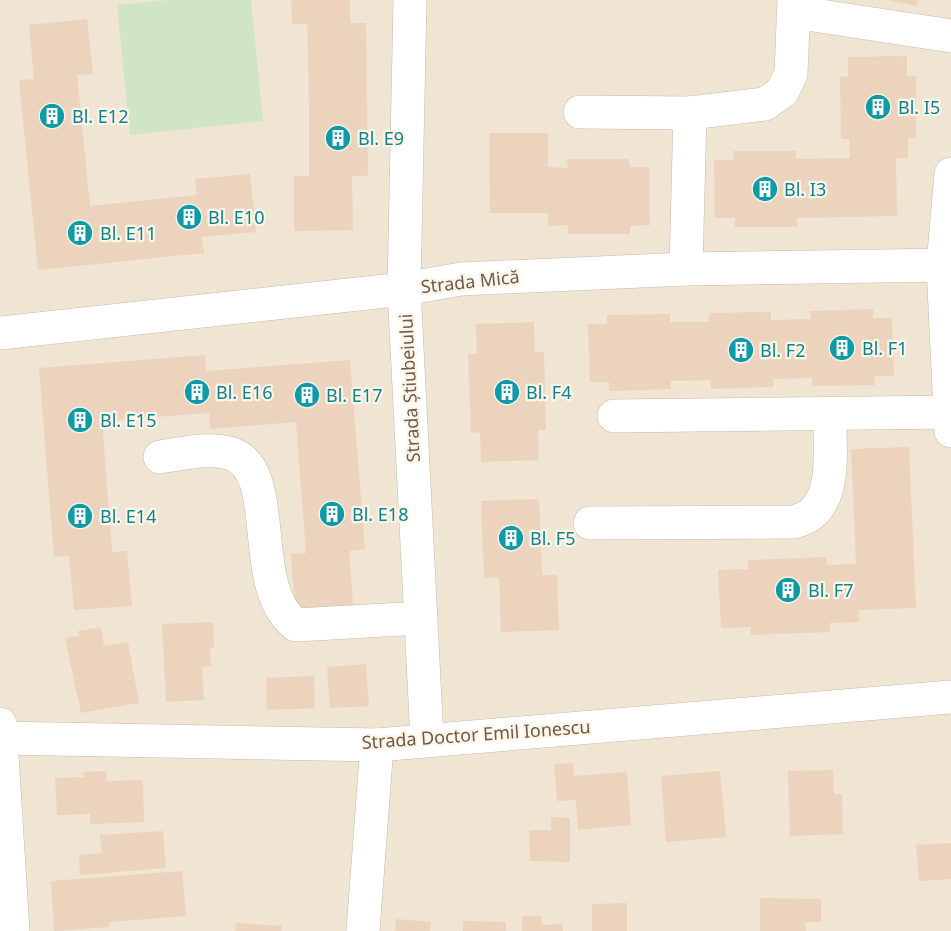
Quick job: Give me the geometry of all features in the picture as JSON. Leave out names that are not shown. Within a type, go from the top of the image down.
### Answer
[{"type":"street","name":"Strada Știubeiului","points":[[410,0],[404,289],[427,739]]},
{"type":"street","points":[[580,112],[690,113],[755,107],[774,99],[782,92],[791,74],[794,6],[951,36]]},
{"type":"street","points":[[686,269],[690,113]]},
{"type":"street","points":[[951,174],[947,265],[951,431]]},
{"type":"street","name":"Strada Mică","points":[[0,333],[404,289],[461,279],[686,269],[947,265]]},
{"type":"street","points":[[614,416],[951,412]]},
{"type":"street","points":[[590,523],[793,522],[810,517],[817,512],[826,497],[830,415]]},
{"type":"street","points":[[160,457],[207,451],[229,453],[245,461],[256,479],[270,584],[284,615],[296,625],[421,618]]},
{"type":"street","name":"Strada Doctor Emil Ionescu","points":[[0,738],[377,744],[951,697]]},
{"type":"street","points":[[0,724],[13,931]]},
{"type":"street","points":[[363,931],[377,744]]},
{"type":"shaded area","points":[[0,0],[951,0],[951,931],[0,931]]},
{"type":"green space","points":[[169,0],[251,0],[263,121],[130,135],[117,5]]},
{"type":"building","points":[[291,0],[350,0],[350,23],[366,23],[368,176],[352,176],[353,230],[294,231],[294,176],[309,176],[309,100],[307,24],[292,24]]},
{"type":"building","points":[[887,0],[918,0],[917,6]]},
{"type":"building","points":[[87,19],[93,74],[77,75],[90,206],[197,195],[195,179],[250,174],[256,232],[202,237],[204,253],[38,270],[19,80],[34,79],[29,25]]},
{"type":"building","points":[[907,56],[907,76],[916,76],[916,138],[908,138],[908,158],[896,158],[897,216],[797,218],[797,227],[735,227],[735,218],[715,218],[714,160],[734,160],[733,151],[796,151],[796,159],[850,158],[849,139],[841,139],[840,76],[848,77],[848,57]]},
{"type":"building","points":[[489,133],[548,133],[548,167],[568,168],[567,159],[629,159],[630,167],[649,167],[650,225],[630,226],[630,234],[568,234],[568,225],[548,226],[548,213],[490,213]]},
{"type":"building","points":[[873,309],[873,318],[892,318],[894,376],[874,376],[875,385],[813,386],[812,378],[773,379],[773,387],[711,389],[711,380],[671,381],[671,389],[609,391],[609,382],[590,382],[588,324],[607,324],[607,315],[670,314],[670,322],[709,322],[709,313],[771,312],[771,320],[811,319],[810,311]]},
{"type":"building","name":"Bl. F4","points":[[534,322],[535,352],[544,352],[546,430],[538,430],[539,460],[481,462],[480,432],[471,433],[468,354],[477,354],[476,324]]},
{"type":"building","points":[[205,355],[206,371],[350,360],[365,549],[349,551],[353,605],[295,610],[291,554],[306,553],[296,422],[210,429],[209,413],[102,421],[112,552],[127,551],[132,606],[74,610],[69,556],[54,557],[39,368]]},
{"type":"building","points":[[909,447],[916,608],[858,610],[859,622],[830,623],[830,632],[751,635],[751,627],[721,628],[718,570],[748,569],[748,560],[827,557],[827,565],[856,564],[851,449]]},
{"type":"building","name":"Bl. F5","points":[[539,499],[542,575],[557,575],[559,630],[501,632],[499,577],[484,578],[481,501]]},
{"type":"building","points":[[213,622],[214,648],[210,648],[211,666],[202,667],[204,700],[166,702],[162,624]]},
{"type":"building","points":[[101,627],[104,646],[128,642],[139,703],[81,713],[65,638],[79,636],[78,631]]},
{"type":"building","points":[[366,664],[369,706],[330,708],[327,667]]},
{"type":"building","points":[[314,676],[315,708],[267,710],[266,678]]},
{"type":"building","points":[[573,763],[574,776],[627,772],[631,825],[578,830],[576,800],[557,801],[554,764]]},
{"type":"building","points":[[833,770],[834,794],[842,794],[843,834],[790,836],[788,771]]},
{"type":"building","points":[[106,771],[107,781],[143,780],[144,822],[90,824],[90,814],[57,815],[55,778],[84,777],[83,772]]},
{"type":"building","points":[[720,771],[726,837],[666,842],[661,776]]},
{"type":"building","points":[[551,817],[570,818],[570,862],[530,861],[529,830],[551,830]]},
{"type":"building","points":[[163,831],[166,868],[80,875],[79,855],[102,853],[100,835]]},
{"type":"building","points":[[951,843],[951,879],[919,881],[916,845]]},
{"type":"building","points":[[182,871],[186,916],[109,922],[109,927],[54,931],[51,881]]},
{"type":"building","points":[[760,898],[821,899],[821,922],[805,922],[806,931],[760,931]]},
{"type":"building","points":[[627,903],[627,931],[592,931],[592,904]]},
{"type":"building","points":[[522,916],[541,916],[542,925],[563,924],[563,931],[522,931]]},
{"type":"building","points":[[396,919],[431,922],[430,931],[395,931]]},
{"type":"building","points":[[463,921],[506,922],[506,931],[463,931]]},
{"type":"building","points":[[236,923],[282,926],[281,931],[235,931]]},
{"type":"place","name":"Bl. I5","points":[[878,107]]},
{"type":"place","name":"Bl. E12","points":[[52,116]]},
{"type":"place","name":"Bl. E9","points":[[338,138]]},
{"type":"place","name":"Bl. I3","points":[[765,189]]},
{"type":"place","name":"Bl. E10","points":[[189,217]]},
{"type":"place","name":"Bl. E11","points":[[80,233]]},
{"type":"place","name":"Bl. F1","points":[[842,348]]},
{"type":"place","name":"Bl. F2","points":[[741,350]]},
{"type":"place","name":"Bl. E16","points":[[197,392]]},
{"type":"place","name":"Bl. F4","points":[[507,392]]},
{"type":"place","name":"Bl. E17","points":[[307,395]]},
{"type":"place","name":"Bl. E15","points":[[80,420]]},
{"type":"place","name":"Bl. E18","points":[[332,514]]},
{"type":"place","name":"Bl. E14","points":[[80,516]]},
{"type":"place","name":"Bl. F5","points":[[511,538]]},
{"type":"place","name":"Bl. F7","points":[[788,590]]}]
